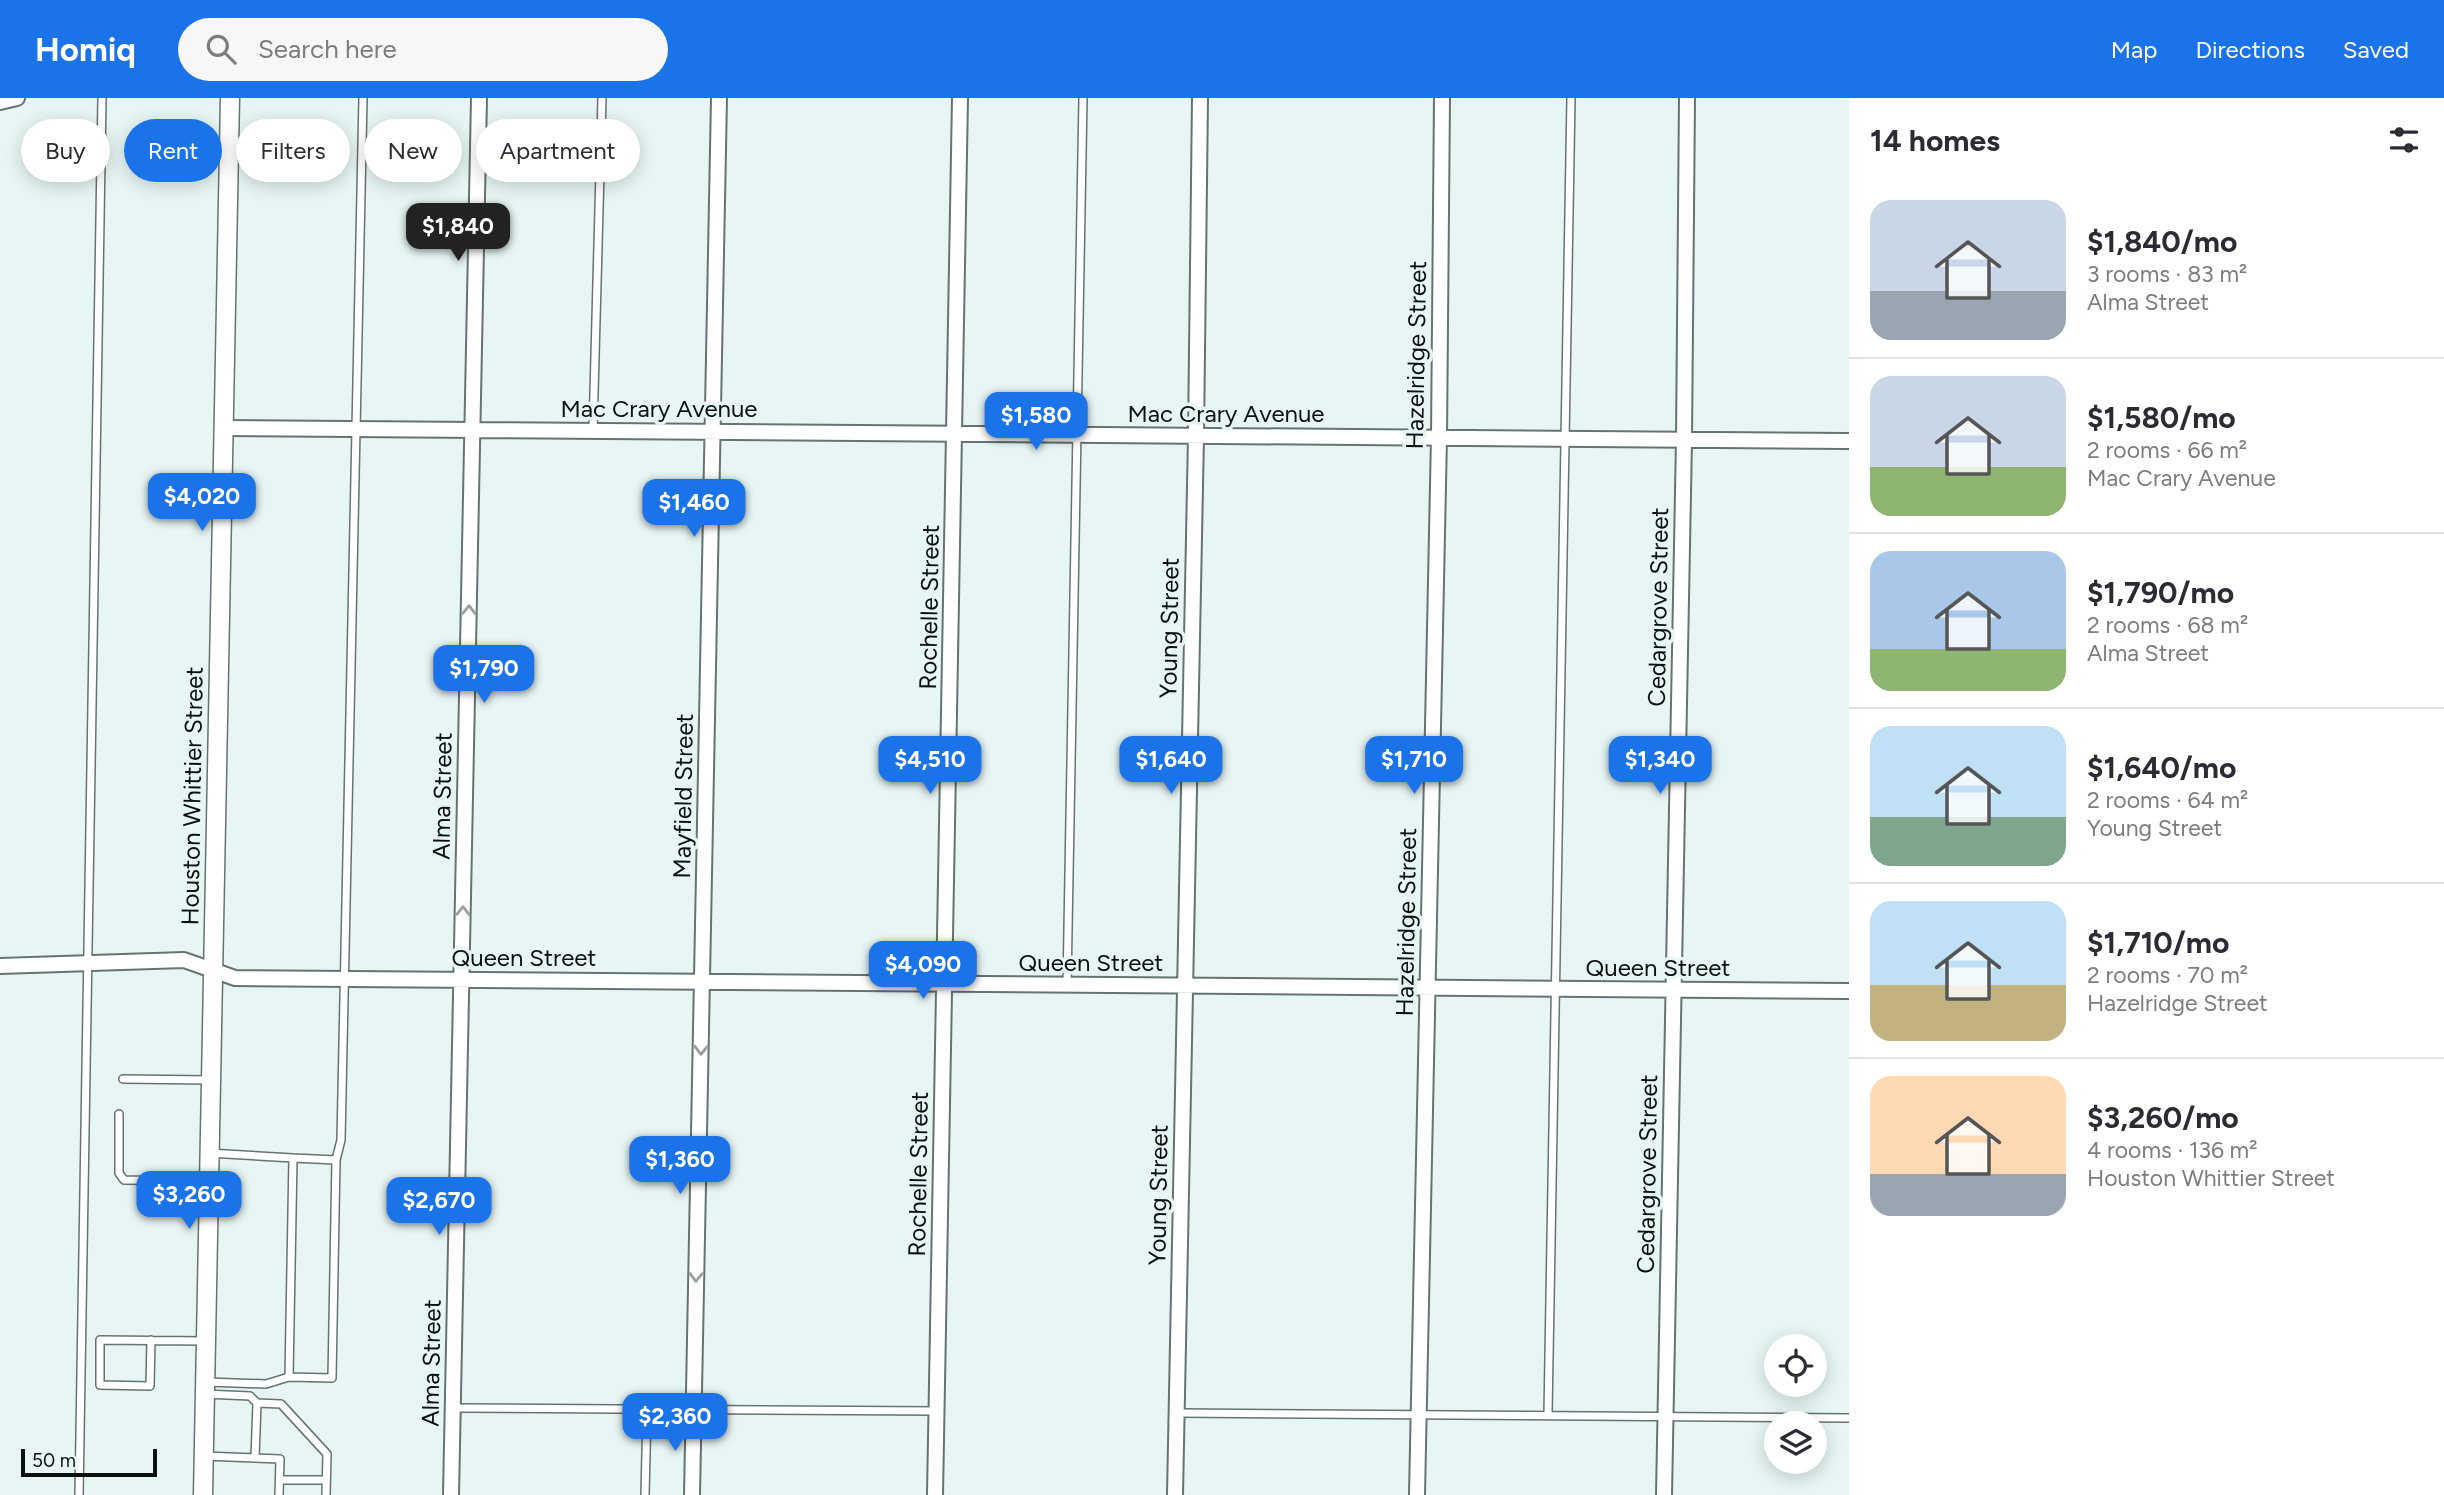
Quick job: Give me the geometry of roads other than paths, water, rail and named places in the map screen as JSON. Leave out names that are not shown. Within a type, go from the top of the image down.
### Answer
[{"type":"street","points":[[0,102],[17,98]]},
{"type":"street","name":"Houston Whittier Street","points":[[203,1495],[230,98]]},
{"type":"street","name":"Alma Street","points":[[451,1495],[478,98]]},
{"type":"street","name":"Mayfield Street","points":[[692,1495],[719,98]]},
{"type":"street","name":"Rochelle Street","points":[[935,1495],[960,98]]},
{"type":"street","name":"Young Street","points":[[1175,1495],[1200,98]]},
{"type":"street","name":"Hazelridge Street","points":[[1417,1495],[1442,98]]},
{"type":"street","name":"Cedargrove Street","points":[[1664,1495],[1688,98]]},
{"type":"street","name":"Mac Crary Avenue","points":[[224,428],[1849,441]]},
{"type":"street","name":"Queen Street","points":[[0,966],[184,960],[235,978],[1849,991]]},
{"type":"lane","points":[[79,1495],[102,98]]},
{"type":"lane","points":[[205,1388],[266,1384],[289,1377],[332,1378],[336,1160],[341,1140],[363,98]]},
{"type":"lane","points":[[593,430],[602,98]]},
{"type":"lane","points":[[1067,985],[1083,98]]},
{"type":"lane","points":[[1548,1414],[1571,98]]},
{"type":"lane","points":[[123,1079],[211,1080]]},
{"type":"lane","points":[[119,1114],[119,1173],[124,1180],[209,1181]]},
{"type":"lane","points":[[209,1153],[336,1160]]},
{"type":"lane","points":[[289,1377],[293,1158]]},
{"type":"lane","points":[[82,1339],[206,1341]]},
{"type":"lane","points":[[100,1340],[100,1385],[150,1385],[151,1340]]},
{"type":"lane","points":[[205,1388],[250,1396],[257,1404],[256,1458]]},
{"type":"lane","points":[[257,1404],[281,1404],[327,1454],[326,1495]]},
{"type":"lane","points":[[453,1408],[937,1410]]},
{"type":"lane","points":[[645,1495],[647,1410]]},
{"type":"lane","points":[[1177,1413],[1849,1418]]},
{"type":"lane","points":[[203,1456],[280,1459],[279,1495]]},
{"type":"lane","points":[[280,1479],[326,1480]]}]
